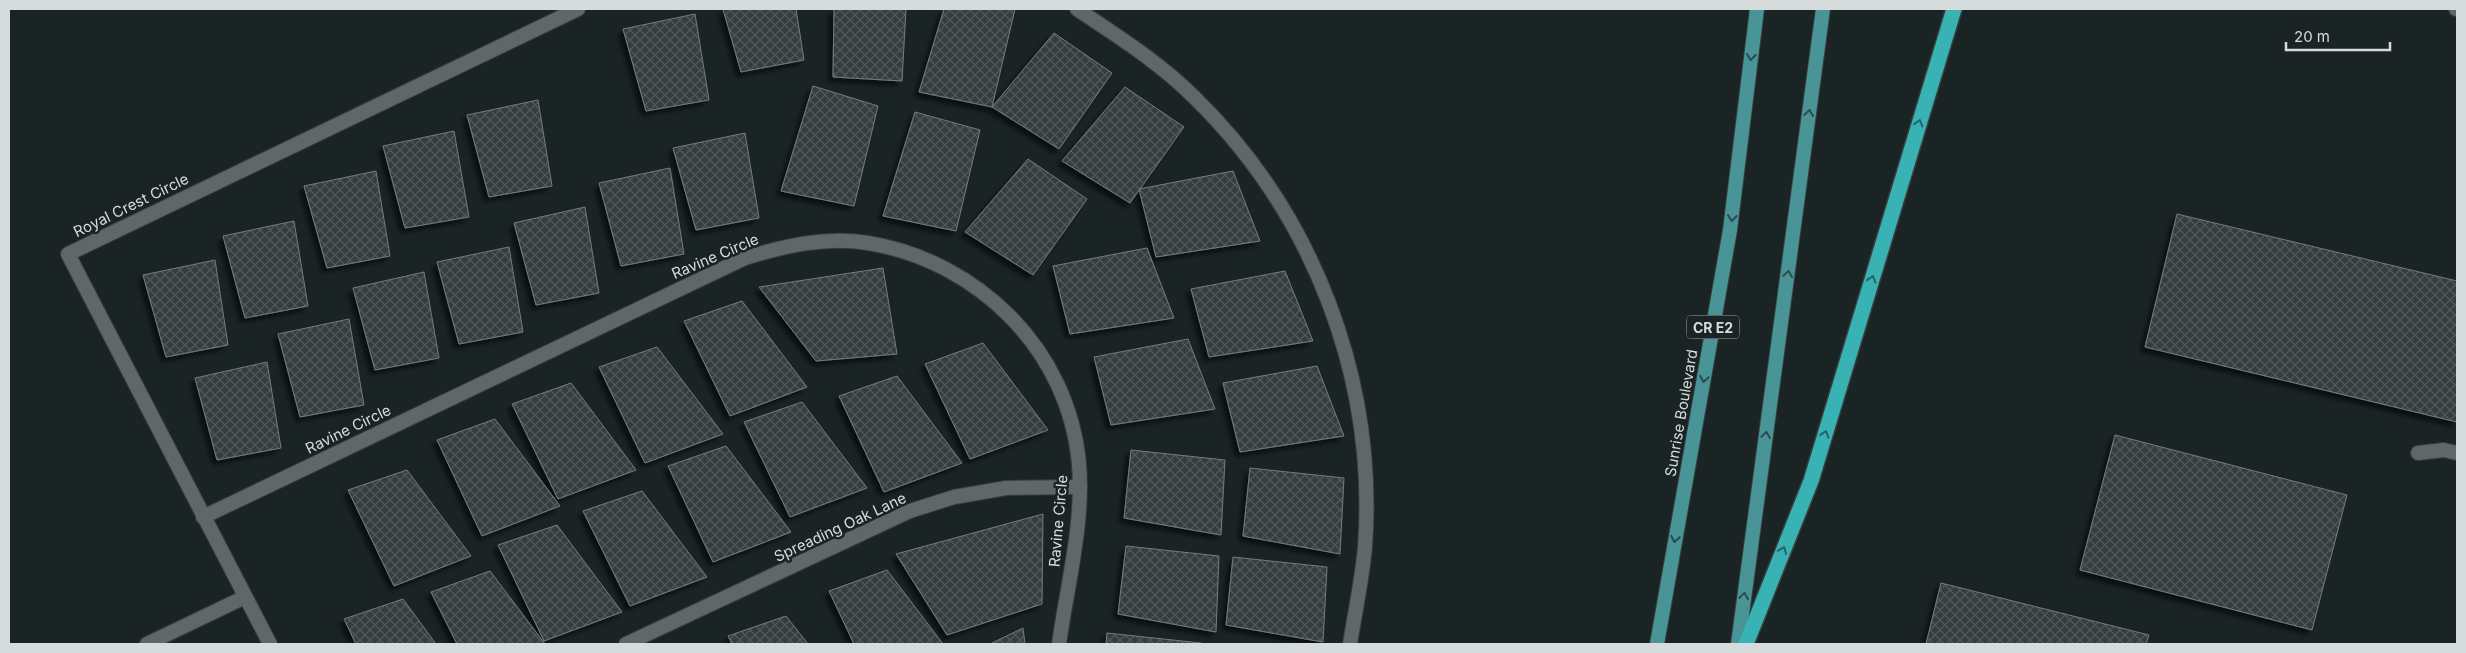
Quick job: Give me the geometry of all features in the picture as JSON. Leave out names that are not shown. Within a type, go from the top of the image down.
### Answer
[{"type":"highway","points":[[1746,644],[1811,481],[1954,9]]},
{"type":"main road","name":"Sunrise Boulevard","points":[[1657,644],[1730,230],[1757,9]]},
{"type":"main road","points":[[1738,644],[1823,9]]},
{"type":"street","name":"Royal Crest Circle","points":[[270,644],[68,254],[578,9]]},
{"type":"street","points":[[1077,9],[1147,56],[1194,96],[1228,132],[1264,178],[1309,253],[1338,326],[1356,392],[1365,460],[1365,547],[1350,644]]},
{"type":"street","name":"Ravine Circle","points":[[203,517],[745,258],[781,247],[819,241],[866,243],[912,253],[955,272],[987,294],[1021,327],[1050,369],[1070,416],[1079,462],[1080,487],[1077,522],[1058,644]]},
{"type":"street","points":[[2418,453],[2444,450],[2457,452]]},
{"type":"street","name":"Spreading Oak Lane","points":[[626,644],[910,511],[954,497],[1006,488],[1080,487]]},
{"type":"street","points":[[147,644],[245,597]]},
{"type":"building","points":[[723,9],[796,9],[804,60],[741,72]]},
{"type":"building","points":[[834,9],[906,9],[902,81],[833,77]]},
{"type":"building","points":[[944,9],[1015,9],[992,107],[919,92]]},
{"type":"building","points":[[695,14],[709,100],[646,111],[623,29]]},
{"type":"building","points":[[1054,33],[1112,73],[1059,149],[992,107]]},
{"type":"building","points":[[813,86],[878,106],[854,206],[781,191]]},
{"type":"building","points":[[1125,87],[1184,127],[1130,203],[1062,161]]},
{"type":"building","points":[[538,100],[552,186],[489,197],[467,115]]},
{"type":"building","points":[[915,112],[980,130],[956,231],[883,216]]},
{"type":"building","points":[[454,131],[469,217],[405,228],[383,146]]},
{"type":"building","points":[[745,133],[759,218],[696,230],[673,148]]},
{"type":"building","points":[[1028,159],[1087,199],[1033,275],[965,232]]},
{"type":"building","points":[[670,168],[684,254],[621,266],[599,183]]},
{"type":"building","points":[[376,171],[390,256],[327,268],[304,186]]},
{"type":"building","points":[[1233,171],[1260,241],[1156,257],[1139,189]]},
{"type":"building","points":[[585,207],[599,293],[536,305],[514,223]]},
{"type":"building","points":[[2177,214],[2457,281],[2457,422],[2145,347]]},
{"type":"building","points":[[294,221],[308,306],[245,318],[223,236]]},
{"type":"building","points":[[509,247],[523,332],[459,344],[437,262]]},
{"type":"building","points":[[1147,248],[1174,318],[1070,334],[1053,266]]},
{"type":"building","points":[[215,260],[228,345],[166,357],[143,275]]},
{"type":"building","points":[[883,268],[897,354],[816,361],[759,287]]},
{"type":"building","points":[[1285,271],[1313,341],[1209,357],[1191,289]]},
{"type":"building","points":[[424,272],[439,358],[375,370],[353,288]]},
{"type":"building","points":[[742,301],[807,387],[730,416],[684,321]]},
{"type":"building","points":[[349,319],[364,405],[300,417],[278,334]]},
{"type":"building","points":[[1188,339],[1215,409],[1111,425],[1094,357]]},
{"type":"building","points":[[983,343],[1048,430],[970,459],[925,364]]},
{"type":"building","points":[[657,347],[723,434],[645,463],[599,367]]},
{"type":"building","points":[[267,362],[281,448],[217,460],[195,378]]},
{"type":"building","points":[[1317,366],[1344,436],[1240,452],[1223,383]]},
{"type":"building","points":[[897,376],[962,463],[884,492],[839,396]]},
{"type":"building","points":[[571,383],[636,470],[558,499],[512,404]]},
{"type":"building","points":[[802,402],[867,488],[790,517],[744,422]]},
{"type":"building","points":[[495,419],[560,506],[482,536],[437,440]]},
{"type":"building","points":[[2115,435],[2347,495],[2312,630],[2080,570]]},
{"type":"building","points":[[726,446],[791,532],[713,562],[668,466]]},
{"type":"building","points":[[1131,450],[1225,460],[1221,535],[1124,518]]},
{"type":"building","points":[[1250,468],[1344,478],[1340,554],[1243,536]]},
{"type":"building","points":[[407,470],[471,556],[394,586],[348,490]]},
{"type":"building","points":[[642,491],[707,577],[630,606],[583,511]]},
{"type":"building","points":[[1043,514],[1042,604],[947,635],[896,554]]},
{"type":"building","points":[[557,525],[622,612],[544,641],[498,545]]},
{"type":"building","points":[[1126,546],[1219,556],[1216,632],[1118,614]]},
{"type":"building","points":[[1233,557],[1327,567],[1323,642],[1226,625]]},
{"type":"building","points":[[887,570],[943,644],[854,644],[829,591]]},
{"type":"building","points":[[490,571],[545,644],[457,644],[431,592]]},
{"type":"building","points":[[1941,583],[2149,635],[2146,644],[1926,644]]},
{"type":"building","points":[[403,599],[436,644],[356,644],[344,619]]},
{"type":"building","points":[[786,616],[808,644],[732,644],[728,636]]},
{"type":"building","points":[[1023,628],[1025,644],[990,644]]},
{"type":"building","points":[[1107,633],[1201,643],[1201,644],[1106,644]]}]
